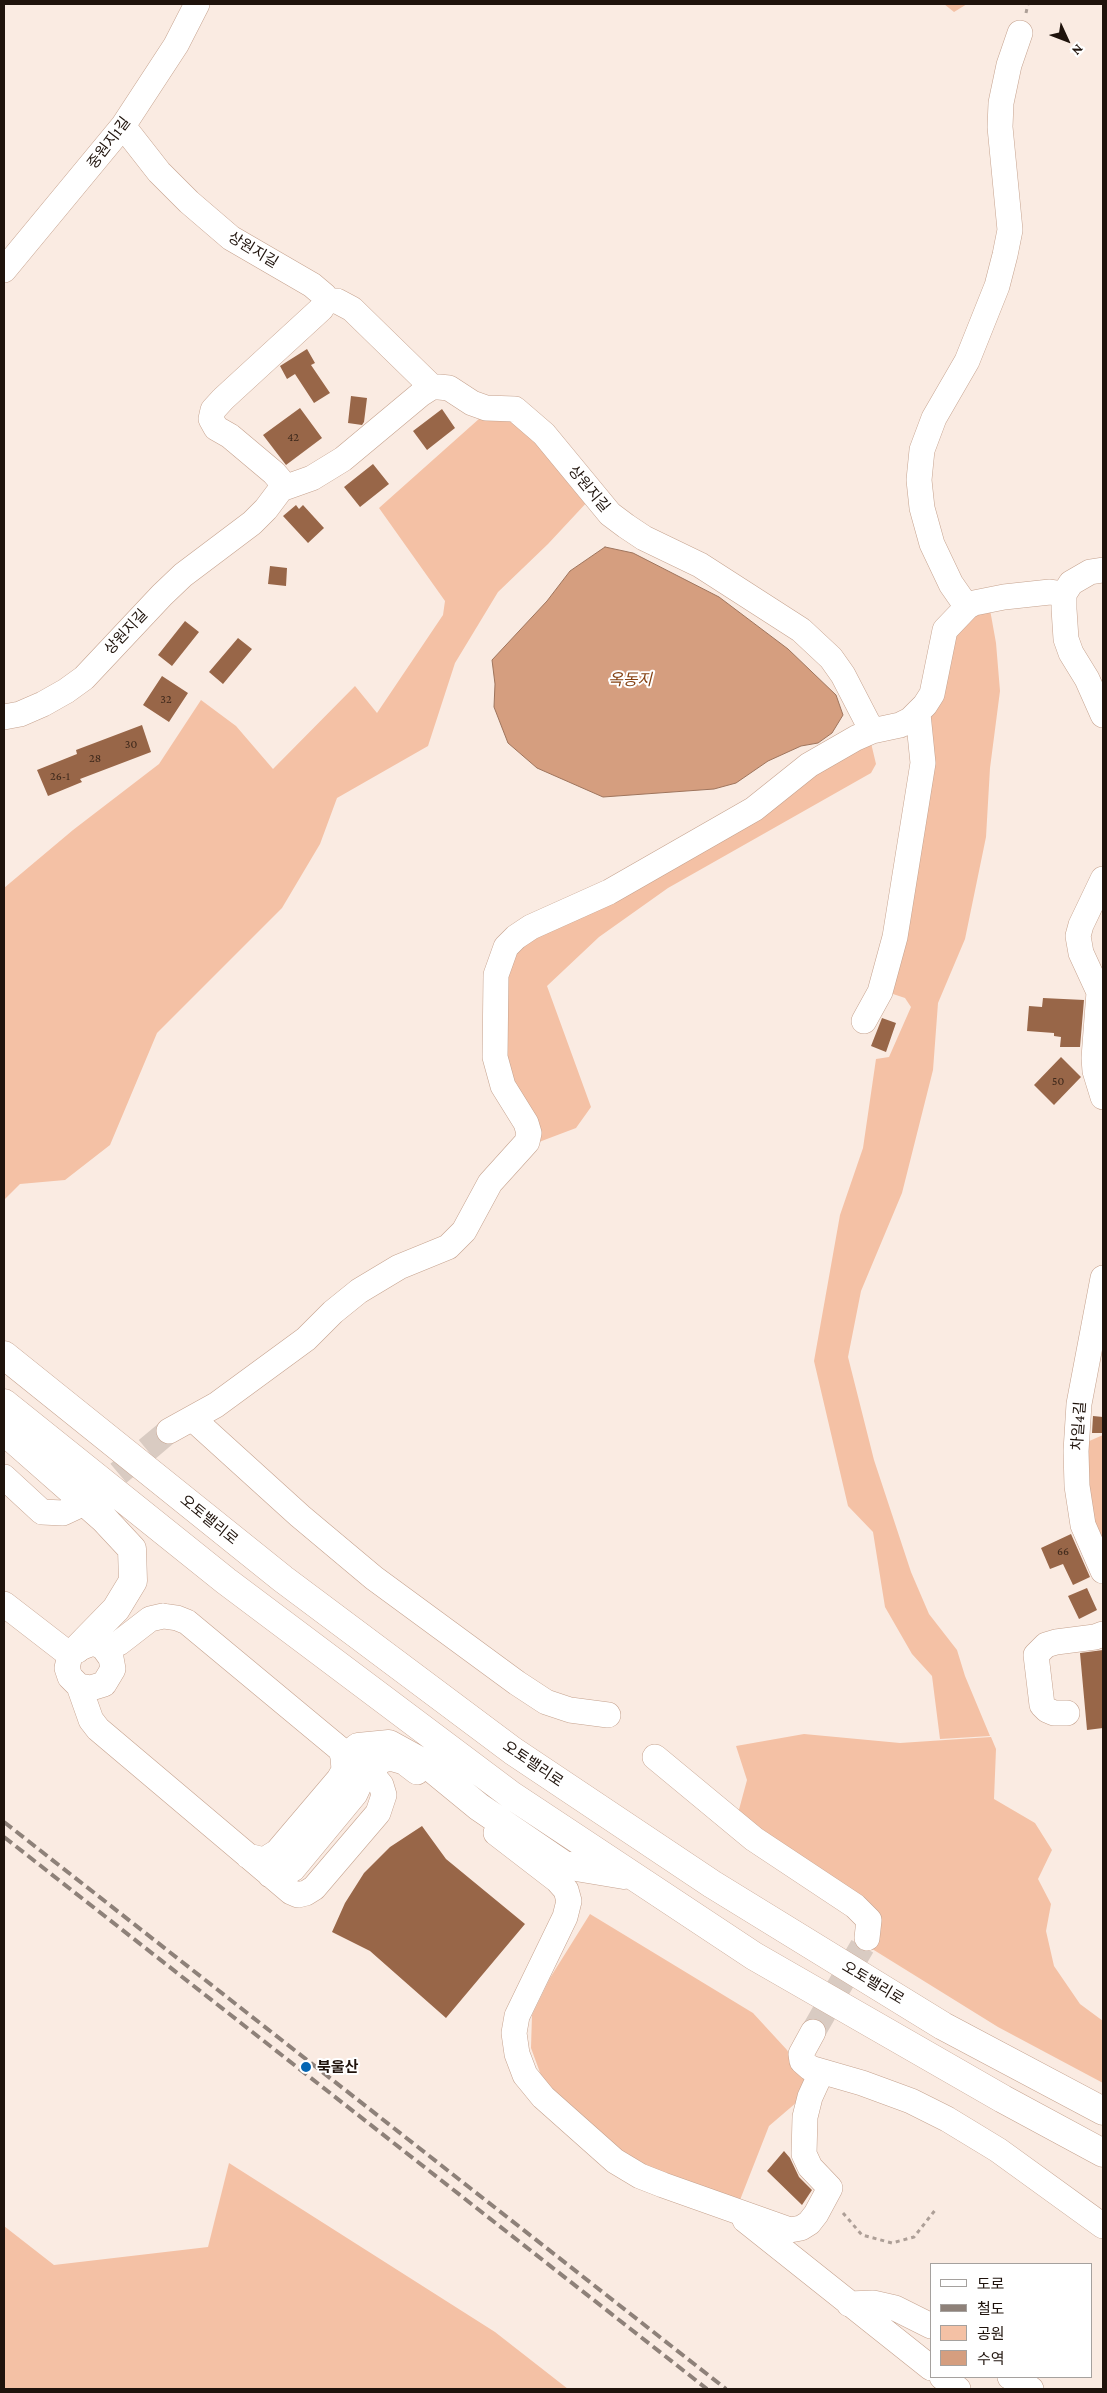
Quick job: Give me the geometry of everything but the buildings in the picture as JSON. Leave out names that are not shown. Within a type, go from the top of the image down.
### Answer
[{"type":"highway","name":"오토밸리로","points":[[4,1356],[282,1579],[513,1751],[712,1884],[935,2021],[1103,2111]]},
{"type":"highway","points":[[4,1403],[226,1580],[495,1783],[754,1956],[1003,2099],[1103,2152]]},
{"type":"highway","points":[[4,1431],[104,1520],[132,1549],[132,1581],[116,1609],[84,1650]]},
{"type":"highway","points":[[354,1761],[358,1747],[389,1744],[429,1766],[479,1807],[564,1865],[637,1878]]},
{"type":"street","name":"중원지1길","points":[[4,270],[123,126],[166,60],[197,4]]},
{"type":"street","points":[[967,607],[951,584],[932,544],[922,508],[919,480],[922,450],[934,418],[967,360],[997,286],[1005,255],[1010,230],[1000,127],[1009,65],[1020,33]]},
{"type":"street","name":"상원지길","points":[[123,126],[143,154],[189,202],[231,238],[322,292],[326,301]]},
{"type":"street","points":[[326,301],[337,301],[352,309],[432,387],[343,459],[312,478],[282,489],[280,480],[274,473],[237,442],[216,428],[211,419],[214,410],[223,400],[321,309],[326,301]]},
{"type":"street","name":"상원지길","points":[[432,387],[449,388],[472,403],[486,408],[515,409],[544,434],[610,514],[644,538],[700,565],[800,630],[826,653],[843,675],[872,731]]},
{"type":"street","name":"상원지길","points":[[4,717],[20,714],[43,704],[84,678],[183,575],[252,523],[266,510],[282,489]]},
{"type":"street","points":[[1103,570],[1090,572],[1077,578],[1066,588],[1064,594],[1066,639],[1071,653],[1088,679],[1103,715]]},
{"type":"street","points":[[169,1431],[193,1420],[216,1405],[306,1338],[333,1312],[359,1291],[399,1267],[448,1247],[464,1231],[490,1183],[527,1142],[529,1133],[526,1123],[503,1086],[495,1057],[496,975],[506,947],[516,936],[531,927],[609,892],[695,844],[754,809],[809,765],[872,731],[900,725],[918,714],[932,694],[945,630],[967,607],[974,603],[1013,596],[1050,592],[1064,594]]},
{"type":"street","points":[[864,1021],[880,992],[895,937],[923,763],[918,714]]},
{"type":"street","points":[[1103,879],[1081,925],[1078,936],[1081,954],[1099,992],[1094,1058],[1095,1071],[1103,1097]]},
{"type":"street","name":"차일4길","points":[[1103,1278],[1080,1404],[1076,1451],[1077,1486],[1083,1525],[1103,1571]]},
{"type":"street","points":[[193,1420],[300,1516],[374,1578],[517,1683],[546,1702],[570,1710],[608,1715]]},
{"type":"street","points":[[4,1477],[42,1512],[63,1513],[78,1506]]},
{"type":"street","points":[[4,1604],[84,1650],[111,1658],[113,1669],[104,1684],[91,1688],[79,1686]]},
{"type":"street","points":[[162,1616],[177,1618],[187,1622],[381,1785],[384,1795],[378,1813],[314,1888],[298,1895],[291,1892],[98,1730],[86,1710],[79,1686],[70,1677],[67,1668],[84,1650],[127,1639],[150,1619],[162,1616]]},
{"type":"street","points":[[1066,1714],[1054,1713],[1042,1705],[1036,1655],[1046,1645],[1056,1642],[1095,1638],[1103,1634]]},
{"type":"street","points":[[655,1757],[754,1840],[855,1906],[869,1920],[867,1938]]},
{"type":"street","points":[[248,1856],[264,1860],[277,1852],[339,1778],[344,1770],[344,1762],[381,1762],[390,1758],[404,1762],[552,1876],[566,1890],[568,1901],[565,1917],[517,2016],[514,2033],[517,2054],[525,2075],[543,2096],[615,2161],[640,2176],[790,2230],[801,2228],[809,2223],[816,2214],[830,2188],[810,2167],[804,2154],[805,2117],[810,2097],[820,2073]]},
{"type":"street","points":[[813,2032],[803,2048],[802,2061],[810,2068],[820,2073],[862,2083],[911,2101],[947,2119],[998,2150],[1103,2226]]},
{"type":"street","points":[[727,2206],[930,2367]]},
{"type":"street","points":[[849,2304],[873,2303],[895,2308],[930,2326]]},
{"type":"street","points":[[943,2378],[958,2389]]},
{"type":"street","points":[[1012,2378],[1031,2389]]},
{"type":"path","points":[[830,2188],[845,2218],[862,2236],[892,2244],[914,2237],[936,2209]]},
{"type":"green space","points":[[944,4],[967,4],[954,12]]},
{"type":"green space","points":[[512,415],[589,500],[548,544],[498,592],[455,663],[428,746],[337,798],[320,844],[282,908],[157,1033],[110,1145],[65,1180],[20,1184],[4,1200],[4,888],[73,830],[159,764],[201,700],[236,726],[273,769],[355,686],[377,713],[443,615],[445,601],[379,508],[480,418]]},
{"type":"green space","points":[[989,604],[996,643],[1000,691],[990,768],[986,837],[965,939],[938,1003],[933,1070],[902,1193],[861,1291],[848,1357],[874,1460],[911,1572],[929,1614],[957,1650],[965,1676],[990,1736],[940,1739],[932,1676],[912,1654],[885,1607],[873,1532],[848,1506],[814,1361],[840,1215],[863,1148],[876,1059],[889,1057],[911,1007],[905,998],[893,994],[890,990],[925,727],[945,643]]},
{"type":"green space","points":[[871,743],[876,764],[871,773],[668,888],[599,937],[547,986],[591,1107],[576,1128],[539,1142],[509,1090],[499,996],[519,940],[787,787]]},
{"type":"green space","points":[[1103,1435],[1103,1560],[1091,1530],[1087,1442]]},
{"type":"green space","points":[[804,1734],[900,1743],[991,1737],[996,1749],[994,1799],[1035,1823],[1052,1850],[1038,1879],[1051,1904],[1046,1931],[1054,1966],[1080,2004],[1103,2021],[1103,2083],[998,2027],[869,1947],[873,1934],[737,1817],[747,1780],[736,1746]]},
{"type":"green space","points":[[590,1914],[753,2013],[787,2050],[797,2067],[810,2075],[797,2102],[769,2126],[740,2200],[649,2167],[606,2141],[567,2109],[542,2078],[531,2048],[532,2015],[550,1978]]},
{"type":"green space","points":[[229,2163],[495,2332],[568,2389],[4,2389],[4,2226],[54,2265],[208,2247]]},
{"type":"water","name":"옥동지","points":[[605,547],[633,553],[719,597],[788,649],[836,695],[843,715],[832,733],[818,743],[801,746],[768,761],[736,783],[714,789],[603,797],[537,768],[508,743],[494,707],[495,684],[492,660],[547,601],[570,571]]},
{"type":"tunnel","points":[[90,1497],[169,1431]]},
{"type":"tunnel","points":[[813,2032],[867,1938]]},
{"type":"railway","points":[[4,1822],[726,2389]]},
{"type":"railway","points":[[4,1837],[707,2389]]},
{"type":"place","name":"북울산","points":[[306,2067]]}]
